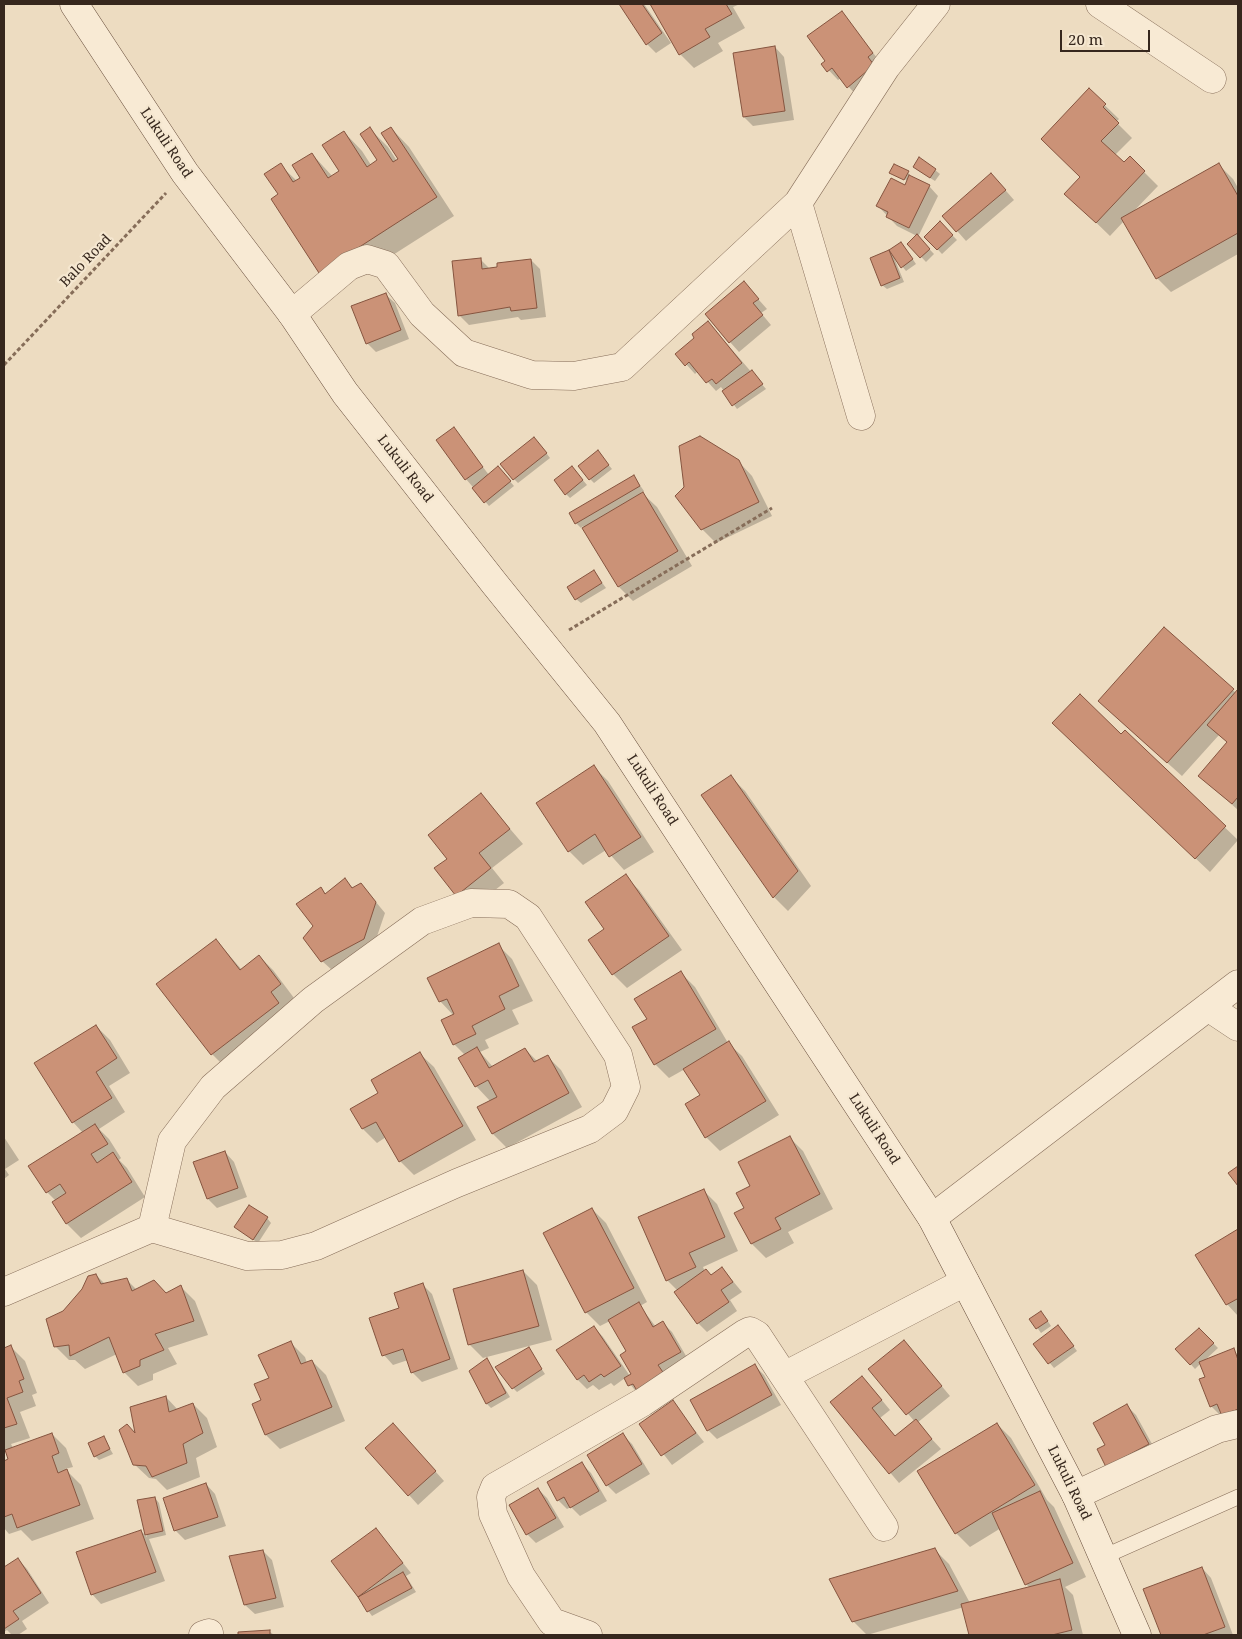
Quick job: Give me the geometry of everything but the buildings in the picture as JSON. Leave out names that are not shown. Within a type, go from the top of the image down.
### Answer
[{"type":"street","name":"Lukuli Road","points":[[74,4],[185,173],[292,314],[345,393],[494,583],[608,723],[932,1218],[1076,1495],[1137,1635]]},
{"type":"street","points":[[292,314],[349,266],[367,259],[386,266],[422,314],[464,352],[532,376],[574,376],[622,366],[798,203],[886,67],[936,4]]},
{"type":"street","points":[[1100,4],[1212,80]]},
{"type":"street","points":[[798,203],[861,416]]},
{"type":"street","points":[[4,1292],[152,1228],[247,1256],[282,1255],[316,1246],[590,1129],[614,1111],[626,1087],[618,1055],[528,917],[509,904],[471,903],[422,921],[313,1000],[213,1087],[172,1141],[152,1228]]},
{"type":"street","points":[[932,1218],[1238,984]]},
{"type":"street","points":[[1208,1007],[1238,1027]]},
{"type":"street","points":[[784,1376],[965,1282]]},
{"type":"street","points":[[588,1635],[552,1622],[521,1576],[493,1514],[491,1497],[495,1487],[643,1402],[744,1334],[750,1332],[757,1335],[884,1527]]},
{"type":"street","points":[[1076,1495],[1217,1429],[1238,1424]]},
{"type":"lane","points":[[1103,1557],[1238,1497]]},
{"type":"path","name":"Balo Road","points":[[4,365],[185,173]]},
{"type":"path","points":[[544,644],[772,508]]}]
